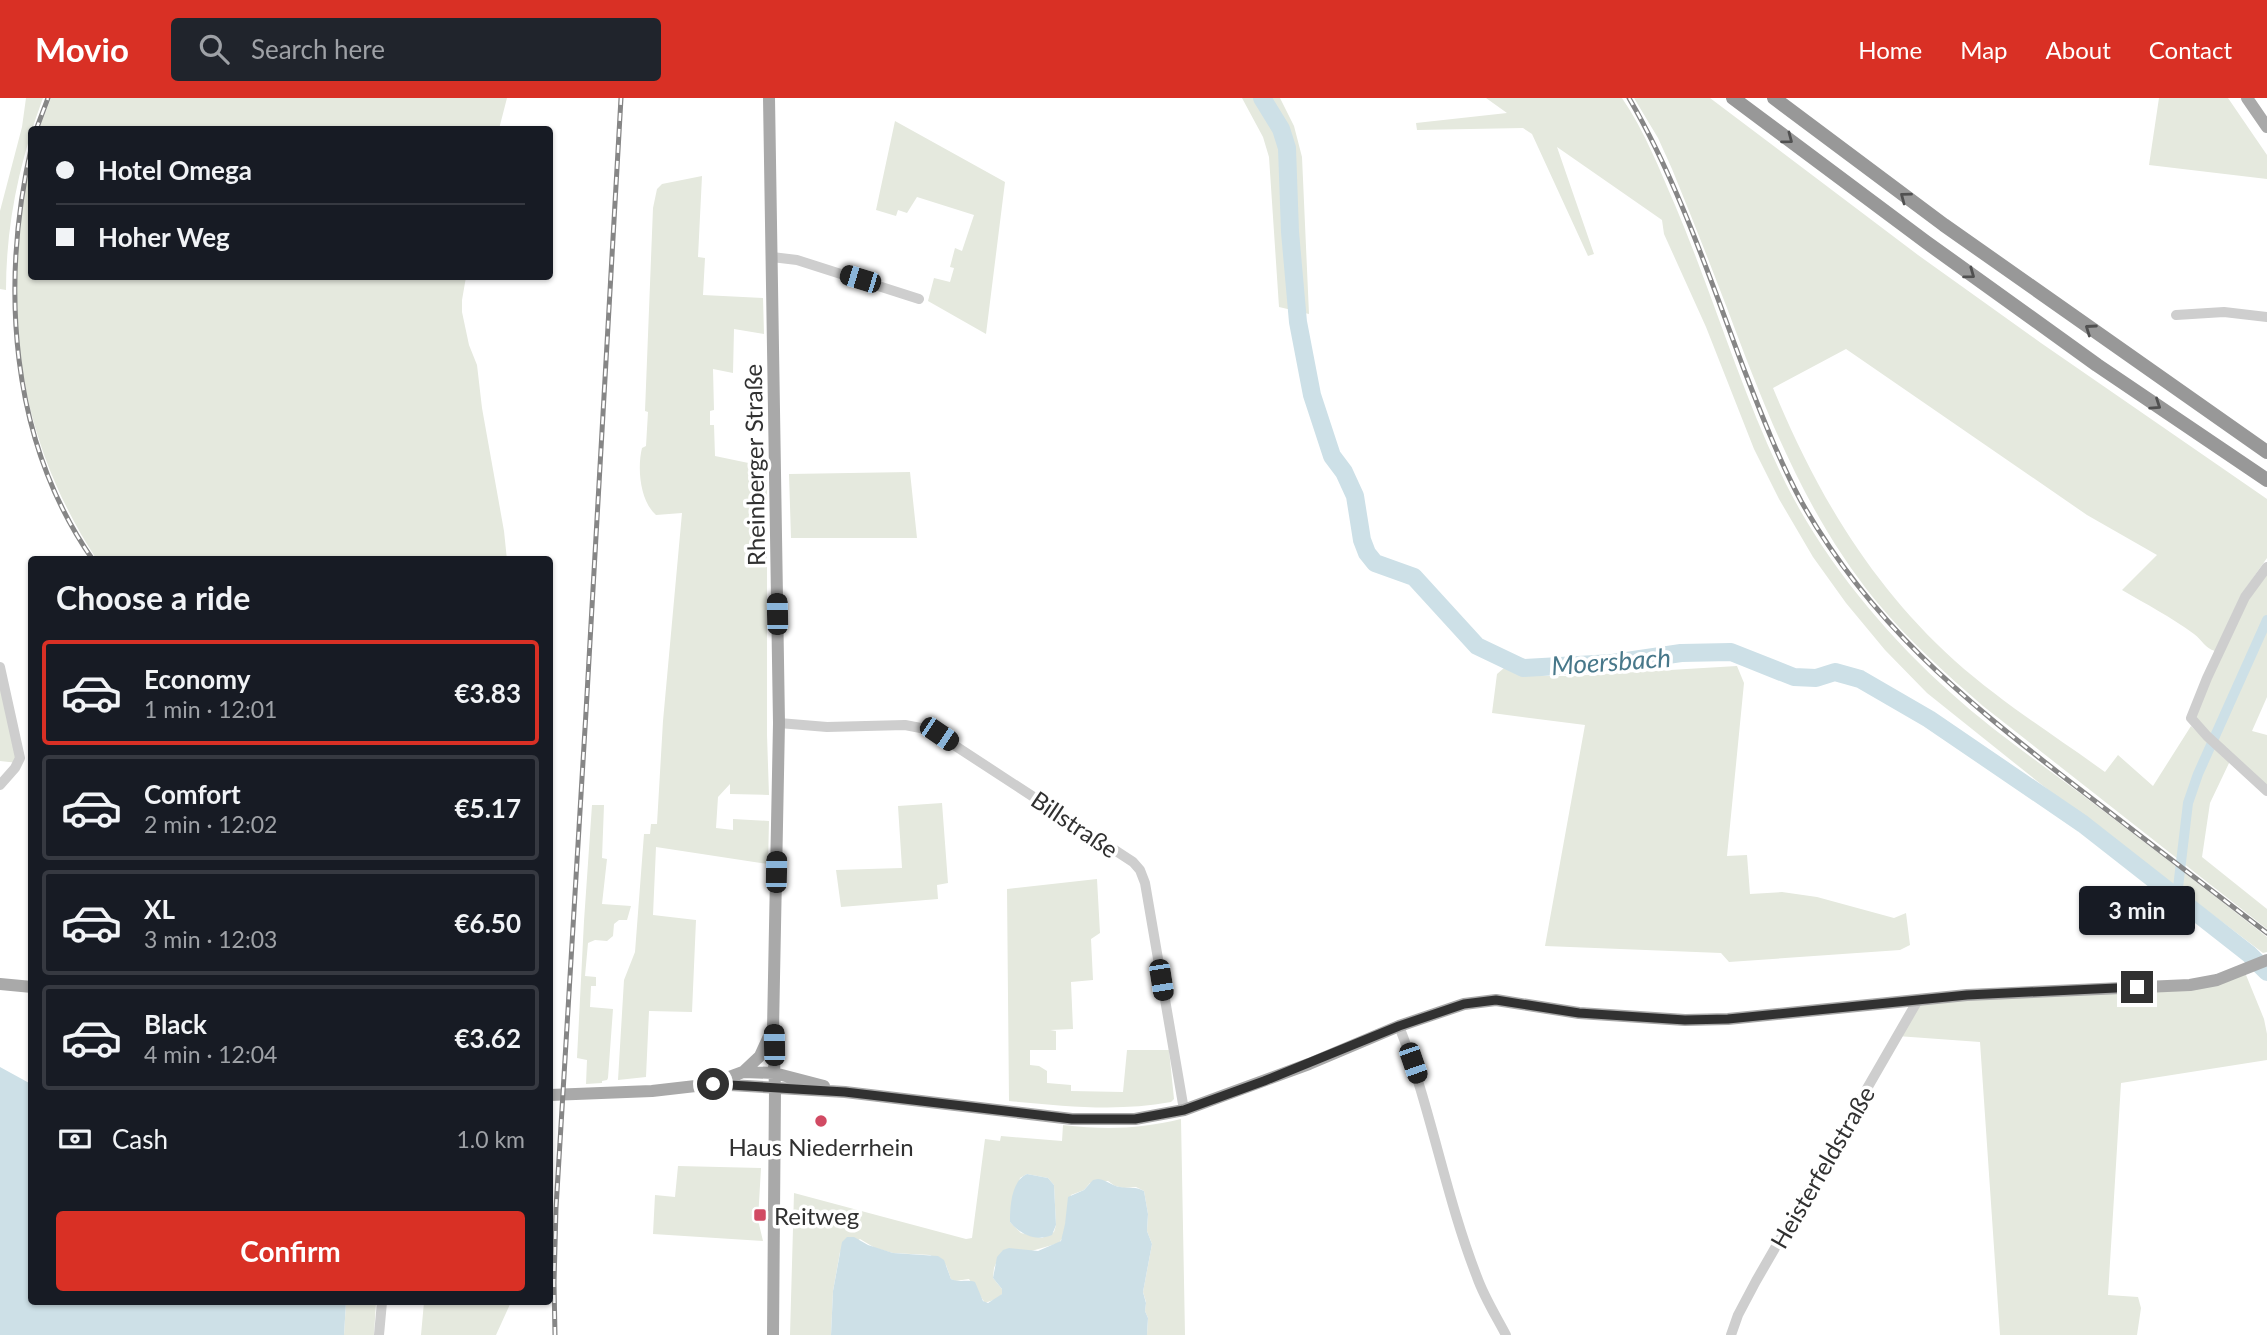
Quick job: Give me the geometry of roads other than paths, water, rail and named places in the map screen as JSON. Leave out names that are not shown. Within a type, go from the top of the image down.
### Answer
[{"type":"highway","points":[[1733,98],[2097,365],[2267,480]]},
{"type":"highway","points":[[1773,98],[1944,225],[2267,452]]},
{"type":"main road","name":"Rheinberger Straße","points":[[769,98],[779,723],[773,1029],[773,1335]]},
{"type":"main road","points":[[2247,98],[2267,127]]},
{"type":"main road","points":[[553,1095],[652,1091],[713,1084],[845,1092],[1044,1116],[1097,1120],[1135,1119],[1184,1110],[1253,1086],[1399,1026],[1464,1004],[1496,1000],[1579,1013],[1685,1020],[1728,1019],[1967,995],[2190,985],[2217,980],[2265,961]]},
{"type":"main road","points":[[0,984],[28,987]]},
{"type":"main road","points":[[713,1084],[743,1072],[760,1056],[773,1029]]},
{"type":"main road","points":[[743,1072],[774,1073],[845,1092]]},
{"type":"street","points":[[772,257],[797,260],[919,299]]},
{"type":"street","points":[[2176,315],[2224,312],[2267,317]]},
{"type":"street","points":[[2267,567],[2245,597],[2191,718],[2267,792]]},
{"type":"street","points":[[0,667],[20,758],[0,785]]},
{"type":"street","name":"Billstraße","points":[[779,723],[827,727],[905,725],[931,730],[1133,862],[1140,870],[1145,883],[1184,1110]]},
{"type":"street","name":"Heisterfeldstraße","points":[[1731,1335],[1738,1315],[1756,1282],[1918,1000]]},
{"type":"street","points":[[1399,1026],[1418,1077],[1462,1236],[1478,1280],[1506,1335]]},
{"type":"street","points":[[379,1335],[382,1305]]},
{"type":"waterway","name":"Moersbach","points":[[1262,98],[1281,129],[1287,148],[1290,232],[1298,322],[1312,395],[1332,456],[1344,472],[1355,496],[1362,540],[1375,563],[1414,577],[1477,646],[1523,668],[1613,663],[1681,653],[1731,652],[1794,677],[1816,678],[1835,672],[1860,679],[1929,719],[2083,824],[2249,954],[2267,972]]},
{"type":"waterway","points":[[2177,896],[2188,803],[2198,774],[2267,620]]},
{"type":"railway","points":[[38,126],[48,98]]},
{"type":"railway","points":[[555,1335],[556,1208],[621,98]]},
{"type":"railway","points":[[1629,98],[1678,198],[1785,470],[1828,545],[1857,584],[1920,655],[1991,719],[2267,933]]},
{"type":"railway","points":[[28,165],[16,251],[15,306],[19,360],[28,413],[44,464],[65,513],[91,556]]},
{"type":"place","name":"Haus Niederrhein","points":[[821,1121]]},
{"type":"place","name":"Reitweg","points":[[760,1215]]}]
